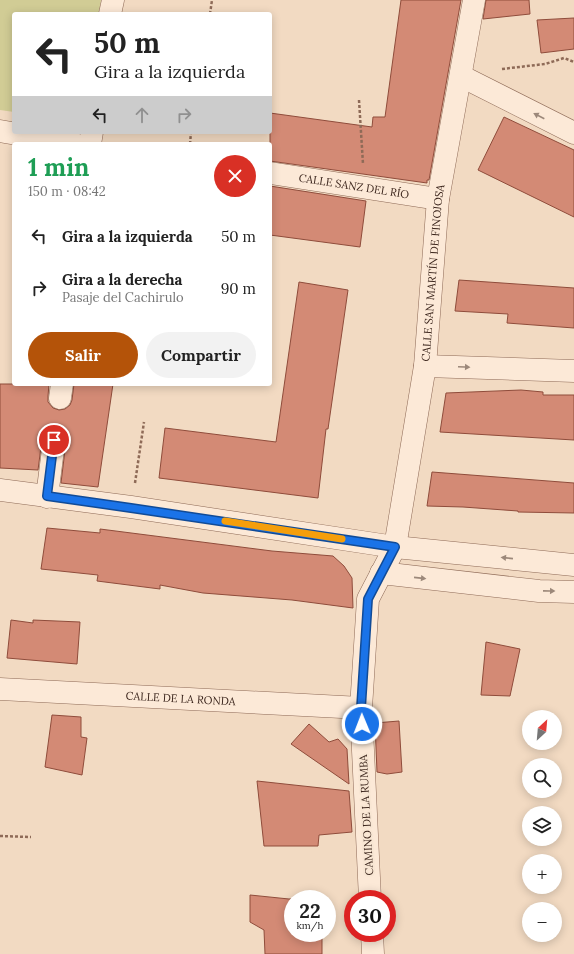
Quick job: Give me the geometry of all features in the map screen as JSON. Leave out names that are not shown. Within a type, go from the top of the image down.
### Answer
[{"type":"street","points":[[110,12],[113,0]]},
{"type":"street","name":"CALLE SAN MARTÍN DE FINOJOSA","points":[[395,547],[425,366],[438,199],[474,0]]},
{"type":"street","points":[[460,76],[574,134]]},
{"type":"street","points":[[0,131],[12,133]]},
{"type":"street","points":[[17,134],[63,142]]},
{"type":"street","name":"CALLE SANZ DEL RÍO","points":[[272,173],[438,199]]},
{"type":"street","points":[[425,366],[574,371]]},
{"type":"street","points":[[47,496],[54,440]]},
{"type":"street","points":[[0,490],[395,547],[574,565]]},
{"type":"street","name":"CAMINO DE LA RUMBA","points":[[370,890],[361,708],[368,599],[395,547]]},
{"type":"street","points":[[381,573],[539,591],[574,592]]},
{"type":"street","name":"CALLE DE LA RONDA","points":[[0,689],[361,708]]},
{"type":"street","points":[[372,942],[373,954]]},
{"type":"path","points":[[210,12],[212,0]]},
{"type":"path","points":[[504,68],[545,64],[564,58],[574,62]]},
{"type":"path","points":[[359,100],[365,188]]},
{"type":"path","points":[[131,508],[144,422]]},
{"type":"path","points":[[0,836],[31,837]]},
{"type":"shaded area","points":[[0,0],[101,0],[99,12],[12,12],[12,112],[0,110]]},
{"type":"building","points":[[401,0],[461,0],[429,180],[427,180],[427,183],[272,161],[272,142],[270,142],[270,134],[272,134],[272,113],[372,127],[373,117],[385,117]]},
{"type":"building","points":[[486,0],[529,0],[530,14],[483,19]]},
{"type":"building","points":[[574,18],[574,49],[541,53],[537,20]]},
{"type":"building","points":[[504,117],[574,150],[574,217],[478,170]]},
{"type":"building","points":[[272,186],[366,201],[360,247],[272,235]]},
{"type":"building","points":[[459,280],[574,288],[574,328],[507,323],[508,314],[455,311]]},
{"type":"building","points":[[299,282],[348,290],[328,429],[326,429],[318,498],[159,478],[165,428],[276,442]]},
{"type":"building","points":[[0,384],[12,384],[12,386],[49,386],[48,402],[53,408],[59,410],[65,409],[70,405],[74,386],[113,386],[98,487],[61,483],[66,442],[65,436],[61,431],[56,429],[49,430],[44,434],[38,470],[0,468]]},
{"type":"building","points":[[521,390],[543,392],[543,395],[574,395],[574,440],[440,432],[446,393]]},
{"type":"building","points":[[432,472],[574,483],[574,513],[518,512],[463,507],[427,506]]},
{"type":"building","points":[[47,528],[100,533],[100,529],[272,551],[333,556],[344,566],[352,578],[353,608],[292,600],[203,593],[160,585],[160,589],[97,581],[98,575],[41,569]]},
{"type":"building","points":[[11,620],[33,623],[33,620],[80,622],[77,664],[7,658]]},
{"type":"building","points":[[486,642],[520,649],[510,696],[481,695]]},
{"type":"building","points":[[52,715],[81,717],[81,737],[87,738],[82,775],[45,767]]},
{"type":"building","points":[[399,721],[402,772],[387,774],[377,772],[375,723]]},
{"type":"building","points":[[309,724],[329,742],[338,739],[347,749],[349,784],[291,744]]},
{"type":"building","points":[[257,781],[349,791],[352,832],[319,835],[318,846],[264,846]]},
{"type":"building","points":[[250,895],[284,898],[284,942],[322,942],[322,954],[265,954],[264,930],[250,922]]},
{"type":"slow traffic","points":[[225,521],[342,539]]},
{"type":"route","points":[[54,440],[47,496],[395,547],[368,599],[361,708],[362,724]]}]
